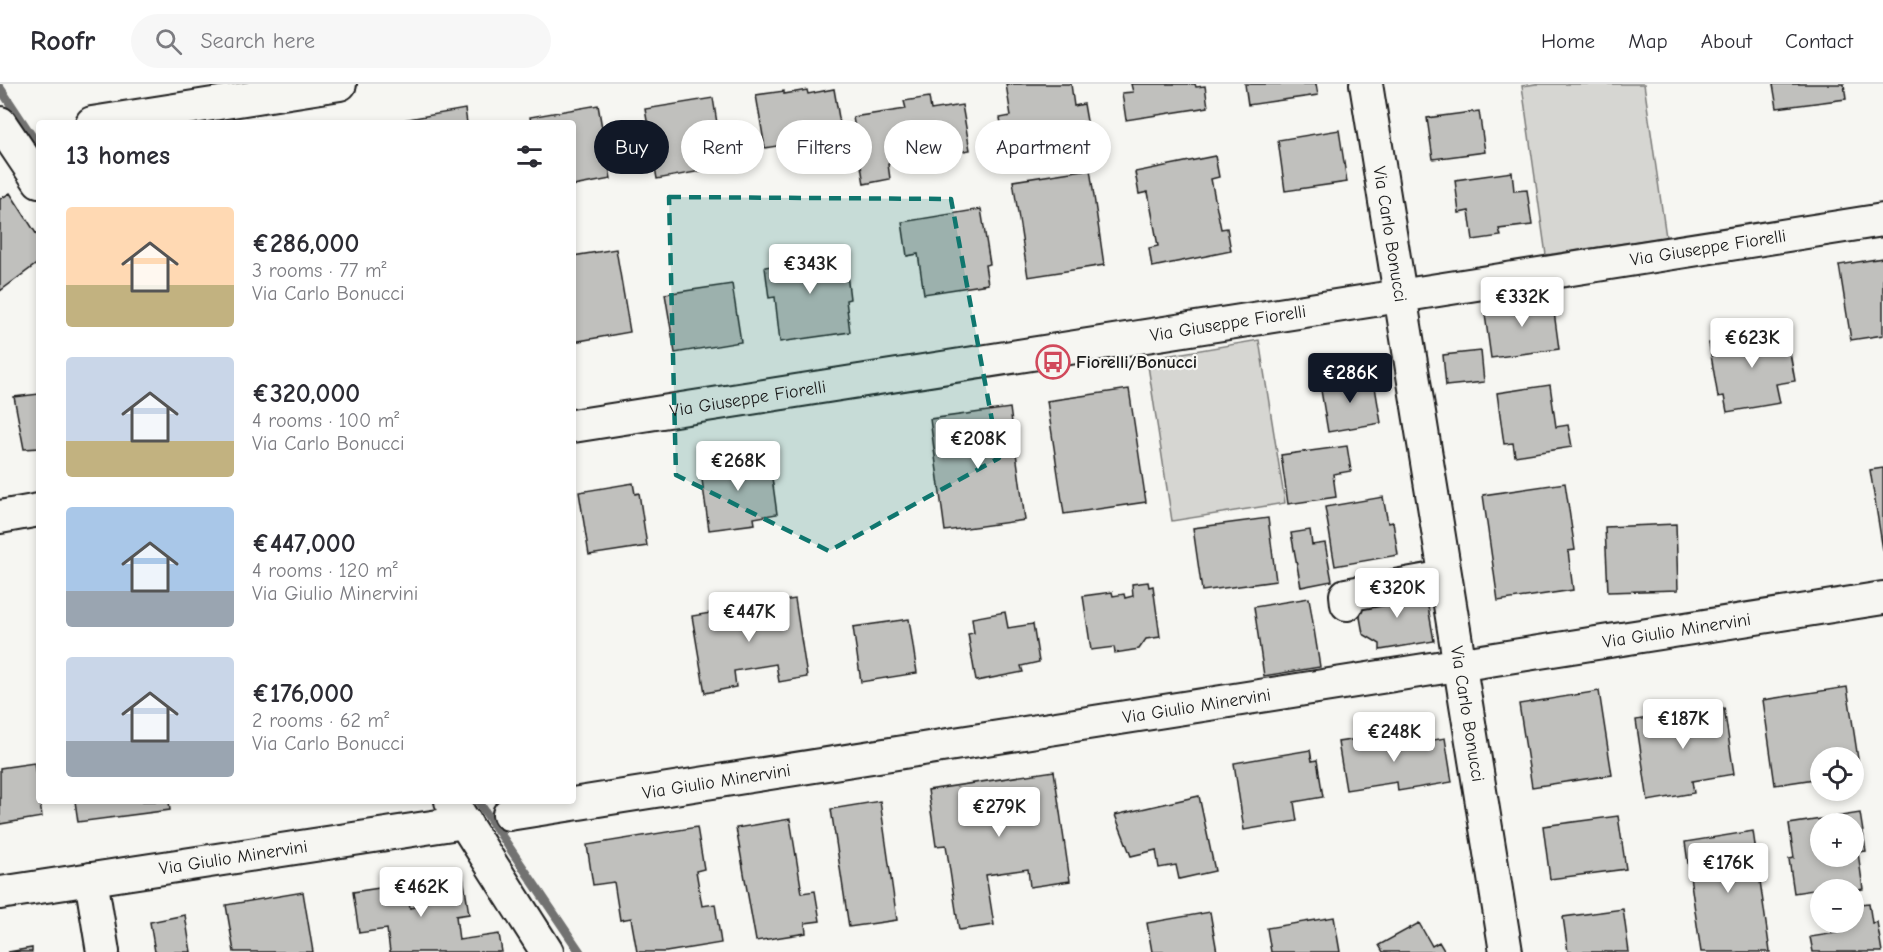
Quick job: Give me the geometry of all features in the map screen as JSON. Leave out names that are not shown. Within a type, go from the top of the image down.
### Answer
[{"type":"street","points":[[111,120],[340,84]]},
{"type":"street","name":"Via Carlo Bonucci","points":[[1366,84],[1506,952]]},
{"type":"street","points":[[12,132],[36,176]]},
{"type":"street","name":"Via Giuseppe Fiorelli","points":[[576,426],[1883,220]]},
{"type":"street","points":[[0,517],[36,511]]},
{"type":"street","points":[[1347,604],[1346,595],[1445,577]]},
{"type":"street","name":"Via Giulio Minervini","points":[[576,803],[1883,598]]},
{"type":"street","name":"Via Giulio Minervini","points":[[509,814],[573,804]]},
{"type":"street","points":[[458,811],[547,952]]},
{"type":"street","name":"Via Giulio Minervini","points":[[0,893],[91,879],[458,811]]},
{"type":"street","points":[[91,879],[103,952]]},
{"type":"highlighted area","points":[[669,197],[951,199],[999,458],[829,551],[676,475]]},
{"type":"shaded area","points":[[1644,84],[1666,237],[1546,255],[1522,86]]},
{"type":"shaded area","points":[[1259,340],[1285,503],[1172,521],[1147,359]]},
{"type":"building","points":[[1006,84],[1071,84],[1074,106],[1084,104],[1087,120],[1000,120],[1000,118],[1011,116]]},
{"type":"building","points":[[1131,84],[1205,86],[1208,107],[1126,120],[1122,93],[1133,92]]},
{"type":"building","points":[[1245,84],[1316,84],[1318,95],[1248,105]]},
{"type":"building","points":[[1773,84],[1844,84],[1846,99],[1777,108]]},
{"type":"building","points":[[834,89],[839,120],[776,120],[776,146],[765,148],[764,120],[760,120],[756,95],[807,90],[808,94]]},
{"type":"building","points":[[929,97],[931,110],[962,105],[970,150],[963,151],[963,120],[884,120],[884,174],[889,174],[890,179],[864,184],[862,174],[872,174],[872,120],[853,120],[853,117],[906,109],[904,101]]},
{"type":"building","points":[[713,98],[717,120],[681,120],[681,174],[685,174],[657,179],[656,174],[669,174],[669,120],[647,120],[645,109]]},
{"type":"building","points":[[598,105],[601,120],[594,120],[594,174],[610,174],[611,179],[576,185],[576,120],[530,120],[530,117]]},
{"type":"building","points":[[465,109],[467,120],[403,120]]},
{"type":"building","points":[[1479,111],[1485,152],[1433,159],[1427,118]]},
{"type":"building","points":[[1339,130],[1347,182],[1285,191],[1278,140]]},
{"type":"building","points":[[1215,156],[1219,177],[1211,179],[1221,229],[1227,228],[1231,251],[1152,267],[1149,248],[1158,246],[1148,192],[1139,194],[1135,172]]},
{"type":"building","points":[[1512,172],[1514,191],[1527,190],[1532,225],[1499,229],[1501,236],[1473,240],[1469,211],[1459,213],[1455,180]]},
{"type":"building","points":[[1058,174],[1091,174],[1104,265],[1028,277],[1013,181]]},
{"type":"building","points":[[10,193],[36,233],[36,264],[0,291],[0,199]]},
{"type":"building","points":[[981,209],[990,264],[985,265],[988,284],[924,294],[918,254],[907,256],[902,222]]},
{"type":"building","points":[[616,249],[630,332],[576,341],[576,256]]},
{"type":"building","points":[[844,249],[850,299],[846,300],[850,332],[780,342],[775,297],[769,298],[765,267],[783,264],[782,257]]},
{"type":"building","points":[[1883,258],[1883,335],[1851,340],[1839,265]]},
{"type":"building","points":[[732,284],[741,342],[675,353],[665,294]]},
{"type":"building","points":[[1552,297],[1559,349],[1491,358],[1484,307]]},
{"type":"building","points":[[1786,330],[1795,381],[1776,384],[1780,403],[1727,412],[1724,396],[1718,397],[1709,343]]},
{"type":"building","points":[[1481,351],[1484,382],[1446,386],[1443,355]]},
{"type":"building","points":[[1373,375],[1381,423],[1328,432],[1320,384]]},
{"type":"building","points":[[1550,385],[1556,427],[1568,425],[1572,447],[1515,456],[1513,443],[1504,444],[1497,393]]},
{"type":"building","points":[[1129,389],[1146,502],[1064,514],[1047,401]]},
{"type":"building","points":[[36,394],[36,448],[24,449],[14,397]]},
{"type":"building","points":[[1010,408],[1025,520],[945,531],[930,419]]},
{"type":"building","points":[[1347,446],[1351,471],[1333,474],[1336,497],[1288,504],[1281,455]]},
{"type":"building","points":[[769,456],[777,514],[754,518],[755,524],[709,530],[700,465]]},
{"type":"building","points":[[1883,468],[1883,550],[1870,470]]},
{"type":"building","points":[[633,483],[635,494],[639,493],[647,546],[589,555],[579,492]]},
{"type":"building","points":[[1565,483],[1575,550],[1568,551],[1573,590],[1498,601],[1483,495]]},
{"type":"building","points":[[1383,497],[1388,523],[1393,522],[1398,555],[1335,566],[1325,507]]},
{"type":"building","points":[[1268,518],[1276,581],[1202,591],[1193,528]]},
{"type":"building","points":[[1676,524],[1678,590],[1608,592],[1605,527]]},
{"type":"building","points":[[1310,530],[1312,545],[1325,543],[1332,581],[1301,587],[1291,533]]},
{"type":"building","points":[[1148,582],[1149,587],[1153,586],[1160,637],[1146,639],[1139,649],[1115,653],[1114,647],[1091,650],[1083,596],[1112,592],[1113,596],[1124,594],[1125,598],[1133,596],[1132,584]]},
{"type":"building","points":[[1425,589],[1434,641],[1380,650],[1380,644],[1363,634],[1357,600]]},
{"type":"building","points":[[1309,598],[1320,667],[1264,676],[1254,607]]},
{"type":"building","points":[[795,599],[807,677],[779,682],[776,664],[734,671],[736,687],[705,693],[692,616]]},
{"type":"building","points":[[1005,612],[1008,628],[1033,624],[1039,662],[1021,666],[1023,672],[976,681],[968,634],[974,633],[972,618]]},
{"type":"building","points":[[909,619],[917,673],[861,682],[853,627]]},
{"type":"building","points":[[1847,687],[1856,747],[1810,747],[1810,780],[1775,785],[1763,700]]},
{"type":"building","points":[[1599,691],[1612,775],[1532,787],[1519,704]]},
{"type":"building","points":[[1694,702],[1696,712],[1724,708],[1734,774],[1692,781],[1694,793],[1648,801],[1636,720],[1670,714],[1669,706]]},
{"type":"building","points":[[1397,733],[1399,746],[1445,738],[1452,782],[1398,791],[1397,782],[1346,790],[1338,742]]},
{"type":"building","points":[[1310,750],[1312,761],[1317,760],[1323,797],[1294,802],[1297,821],[1244,830],[1234,763]]},
{"type":"building","points":[[34,763],[36,804],[40,804],[42,817],[0,824],[0,768]]},
{"type":"building","points":[[1054,771],[1070,881],[1030,887],[1028,869],[986,875],[994,925],[959,930],[946,845],[936,846],[928,790]]},
{"type":"building","points":[[1199,796],[1215,871],[1179,879],[1176,865],[1159,868],[1156,850],[1131,856],[1115,815]]},
{"type":"building","points":[[880,801],[897,920],[849,927],[831,809]]},
{"type":"building","points":[[75,804],[169,804],[170,810],[78,822]]},
{"type":"building","points":[[1618,816],[1626,869],[1550,879],[1543,826]]},
{"type":"building","points":[[790,819],[802,893],[815,891],[820,921],[805,923],[806,933],[756,941],[736,828]]},
{"type":"building","points":[[1810,821],[1810,867],[1860,867],[1862,879],[1810,879],[1810,890],[1794,893],[1789,859],[1794,858],[1789,824]]},
{"type":"building","points":[[697,827],[704,869],[696,871],[702,906],[715,904],[721,943],[666,952],[637,952],[631,918],[620,920],[614,882],[593,885],[587,845]]},
{"type":"building","points":[[1753,831],[1770,952],[1701,952],[1685,842]]},
{"type":"building","points":[[463,876],[469,914],[456,916],[459,940],[499,934],[502,952],[390,952],[387,929],[359,933],[353,892],[406,884],[410,908],[420,906],[416,883]]},
{"type":"building","points":[[303,892],[313,952],[234,952],[226,905]]},
{"type":"building","points":[[1869,903],[1872,923],[1877,922],[1882,952],[1813,952],[1810,937],[1836,933],[1864,933],[1864,904]]},
{"type":"building","points":[[1623,909],[1629,952],[1568,952],[1563,917]]},
{"type":"building","points":[[1210,912],[1217,952],[1152,952],[1147,923]]},
{"type":"building","points":[[185,915],[191,952],[155,952],[150,922]]},
{"type":"building","points":[[1334,917],[1340,952],[1271,952],[1267,928]]},
{"type":"building","points":[[1419,923],[1432,946],[1439,942],[1445,952],[1383,952],[1379,945]]},
{"type":"building","points":[[32,948],[32,952],[8,952]]},
{"type":"waterway","points":[[0,88],[36,142]]},
{"type":"waterway","points":[[480,804],[580,952]]},
{"type":"place","name":"Fiorelli/Bonucci","points":[[1053,362]]}]
